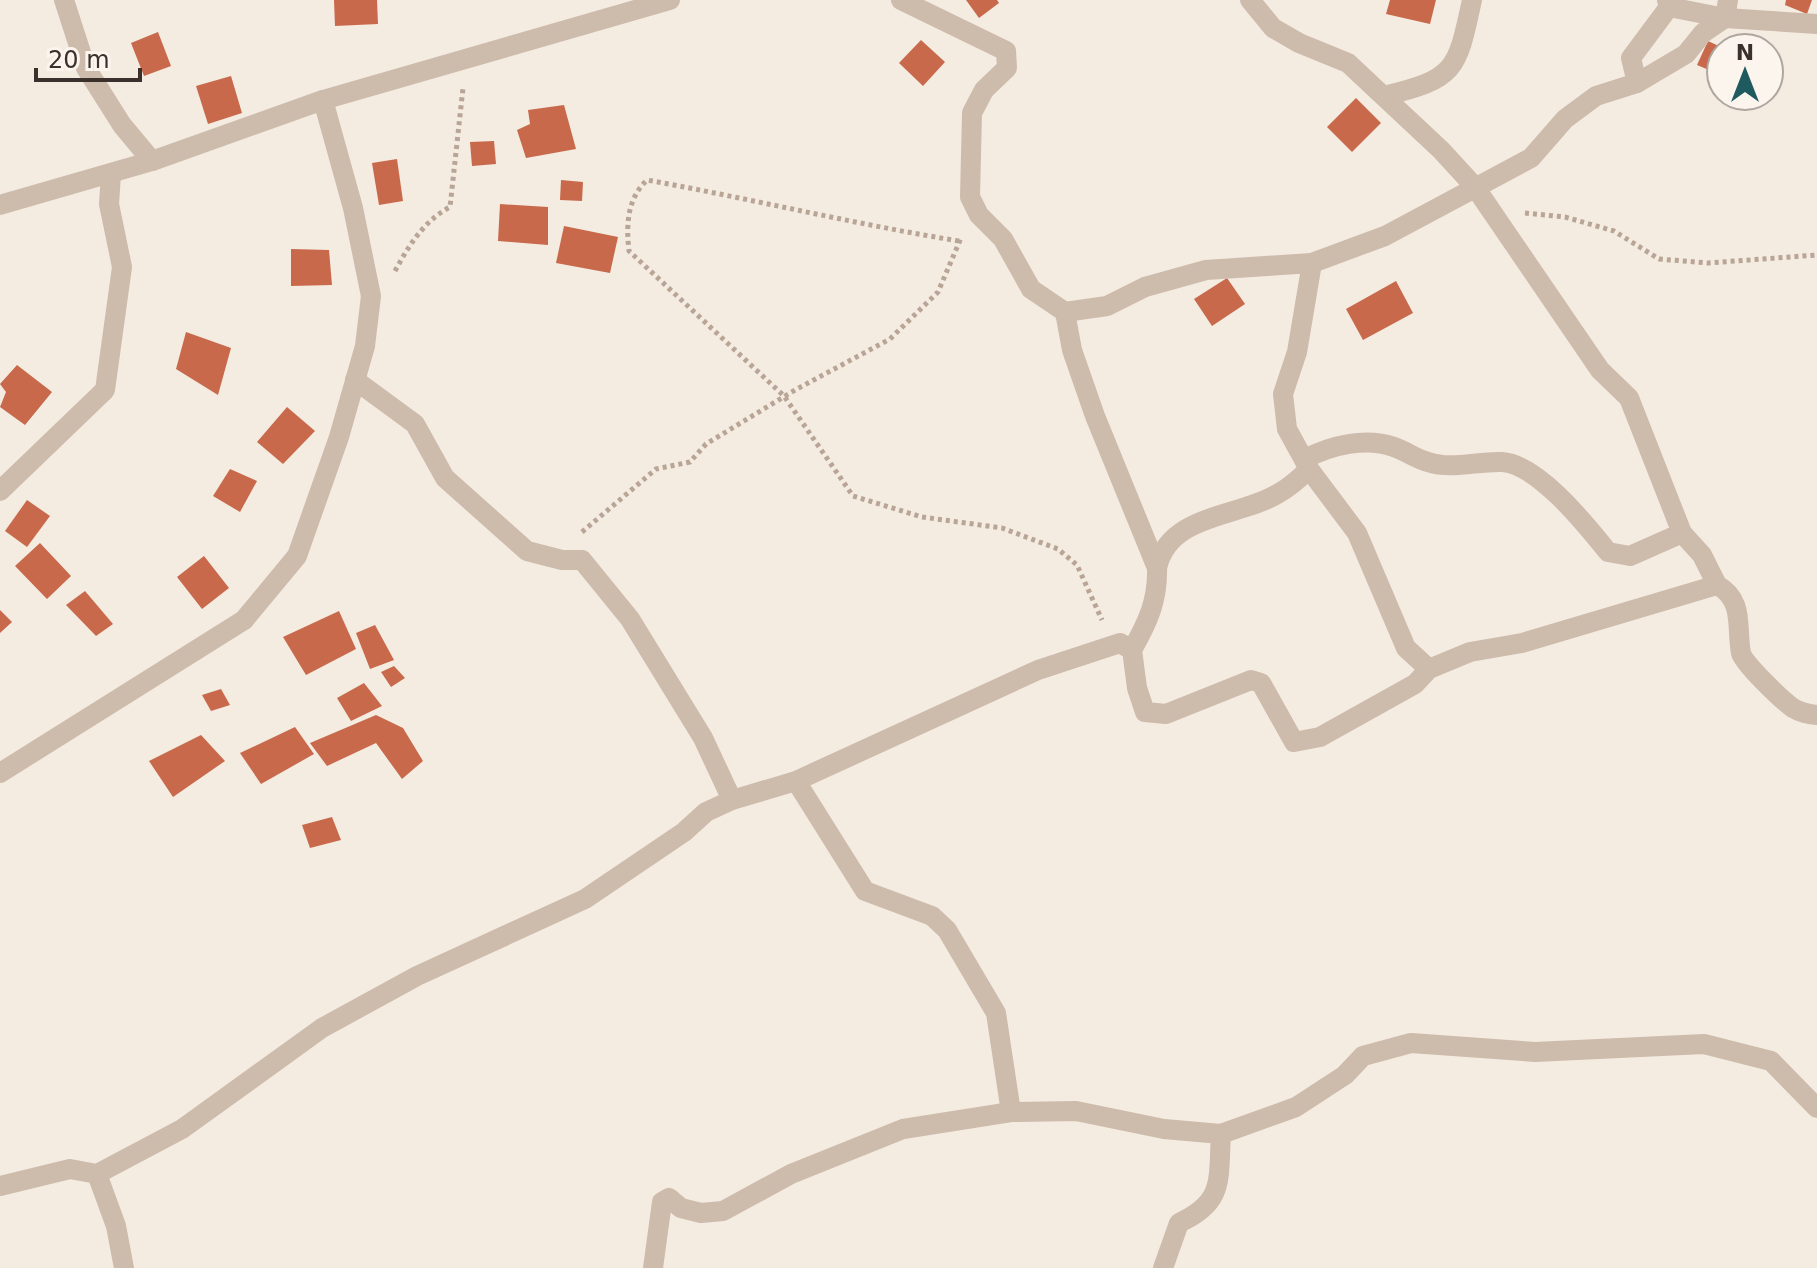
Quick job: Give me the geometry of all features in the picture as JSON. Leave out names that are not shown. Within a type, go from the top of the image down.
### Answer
[{"type":"street","points":[[64,0],[86,68],[122,125],[152,161]]},
{"type":"street","points":[[0,205],[152,161],[323,100],[670,0]]},
{"type":"street","points":[[901,0],[1006,51],[1007,68],[984,90],[972,113],[970,197],[979,215],[1003,239],[1031,289],[1065,312],[1107,306],[1145,287],[1206,270],[1312,263],[1385,236],[1475,187],[1499,178],[1531,158],[1565,119],[1596,96],[1637,83],[1653,70],[1686,54],[1726,9]]},
{"type":"street","points":[[1250,0],[1273,28],[1299,43],[1348,63],[1441,150],[1475,187],[1600,370],[1629,398],[1682,533],[1702,555],[1717,585],[1727,590],[1737,608],[1741,655],[1752,671],[1768,682],[1790,706],[1817,715]]},
{"type":"street","points":[[1384,96],[1420,87],[1451,71],[1462,50],[1472,0]]},
{"type":"street","points":[[1637,83],[1631,58],[1668,4],[1726,9],[1817,24]]},
{"type":"street","points":[[0,773],[244,620],[297,556],[365,346],[371,296],[353,208],[323,100]]},
{"type":"street","points":[[0,491],[105,390],[122,267],[109,204],[111,174]]},
{"type":"street","points":[[1312,263],[1297,352],[1283,394],[1287,429],[1307,464],[1357,533],[1406,648],[1429,669]]},
{"type":"street","points":[[1065,312],[1072,350],[1095,416],[1157,568]]},
{"type":"street","points":[[355,380],[415,424],[445,478],[527,551],[582,560],[630,619],[703,738],[732,800]]},
{"type":"street","points":[[0,1186],[70,1169],[97,1174],[182,1129],[322,1028],[417,976],[585,899],[684,832],[706,812],[732,800],[796,781],[1038,670],[1126,646],[1150,620],[1158,591],[1157,568],[1161,551],[1177,534],[1278,494],[1325,448],[1367,443],[1390,445],[1430,463],[1459,466],[1505,462],[1533,476],[1581,514],[1608,552],[1630,556],[1682,533]]},
{"type":"street","points":[[1126,646],[1145,712],[1166,714],[1251,680],[1261,683],[1294,742],[1320,737],[1415,684],[1429,669],[1470,652],[1522,643],[1717,585]]},
{"type":"street","points":[[796,781],[865,891],[932,916],[947,930],[996,1013],[1011,1112]]},
{"type":"street","points":[[653,1268],[662,1202],[669,1198],[681,1208],[701,1213],[723,1211],[791,1174],[903,1129],[1011,1112],[1076,1111],[1164,1129],[1221,1134],[1296,1107],[1345,1075],[1363,1056],[1411,1043],[1535,1052],[1704,1044],[1771,1061],[1817,1108]]},
{"type":"street","points":[[1163,1268],[1179,1223],[1201,1213],[1213,1201],[1221,1134]]},
{"type":"street","points":[[97,1174],[116,1226],[124,1268]]},
{"type":"path","points":[[371,296],[393,274],[409,245],[435,215],[450,207],[466,59]]},
{"type":"path","points":[[959,241],[870,227],[756,200],[647,180],[637,189],[625,225],[629,251],[784,396],[853,496],[922,517],[1002,528],[1058,549],[1077,565],[1095,611],[1126,646]]},
{"type":"path","points":[[1491,211],[1565,217],[1614,231],[1659,259],[1708,263],[1817,255]]},
{"type":"path","points":[[549,557],[656,469],[690,462],[706,444],[784,396],[890,339],[938,292],[959,241],[979,215]]},
{"type":"building","points":[[334,0],[377,0],[378,24],[335,26]]},
{"type":"building","points":[[966,0],[997,0],[999,3],[979,18]]},
{"type":"building","points":[[1390,0],[1436,0],[1430,24],[1386,14]]},
{"type":"building","points":[[1786,0],[1812,0],[1807,14],[1785,5]]},
{"type":"building","points":[[158,32],[171,66],[144,76],[131,43]]},
{"type":"building","points":[[921,40],[945,62],[923,86],[899,63]]},
{"type":"building","points":[[1705,48],[1705,68],[1697,65]]},
{"type":"building","points":[[231,76],[242,113],[208,124],[196,86]]},
{"type":"building","points":[[1356,98],[1381,123],[1352,152],[1327,127]]},
{"type":"building","points":[[564,105],[576,149],[526,158],[517,130],[530,124],[528,110]]},
{"type":"building","points":[[494,141],[496,164],[472,166],[470,142]]},
{"type":"building","points":[[397,159],[403,201],[379,205],[372,163]]},
{"type":"building","points":[[561,180],[583,182],[582,201],[560,200]]},
{"type":"building","points":[[500,204],[548,207],[548,245],[498,241]]},
{"type":"building","points":[[564,226],[618,237],[610,273],[556,263]]},
{"type":"building","points":[[291,249],[329,250],[332,285],[291,286]]},
{"type":"building","points":[[1227,278],[1245,304],[1212,326],[1194,299]]},
{"type":"building","points":[[1396,281],[1413,313],[1363,340],[1346,309]]},
{"type":"building","points":[[186,332],[231,348],[218,395],[176,369]]},
{"type":"building","points":[[17,365],[52,392],[25,425],[0,407],[6,392],[0,384]]},
{"type":"building","points":[[287,407],[315,431],[283,464],[257,442]]},
{"type":"building","points":[[230,469],[257,481],[240,512],[213,496]]},
{"type":"building","points":[[27,500],[50,516],[27,547],[5,531]]},
{"type":"building","points":[[40,543],[71,576],[47,599],[15,566]]},
{"type":"building","points":[[204,556],[229,588],[202,609],[177,577]]},
{"type":"building","points":[[85,591],[113,624],[96,636],[66,605]]},
{"type":"building","points":[[0,610],[12,622],[0,633]]},
{"type":"building","points":[[339,611],[356,649],[306,675],[283,637]]},
{"type":"building","points":[[375,625],[394,660],[370,669],[356,633]]},
{"type":"building","points":[[394,666],[405,678],[391,687],[381,672]]},
{"type":"building","points":[[364,683],[382,706],[351,721],[337,698]]},
{"type":"building","points":[[221,689],[230,705],[211,711],[202,695]]},
{"type":"building","points":[[376,715],[403,728],[423,761],[402,779],[376,743],[327,766],[310,743]]},
{"type":"building","points":[[295,727],[314,754],[261,784],[240,753]]},
{"type":"building","points":[[201,735],[225,761],[173,797],[149,761]]},
{"type":"building","points":[[332,817],[341,840],[310,848],[302,825]]}]
